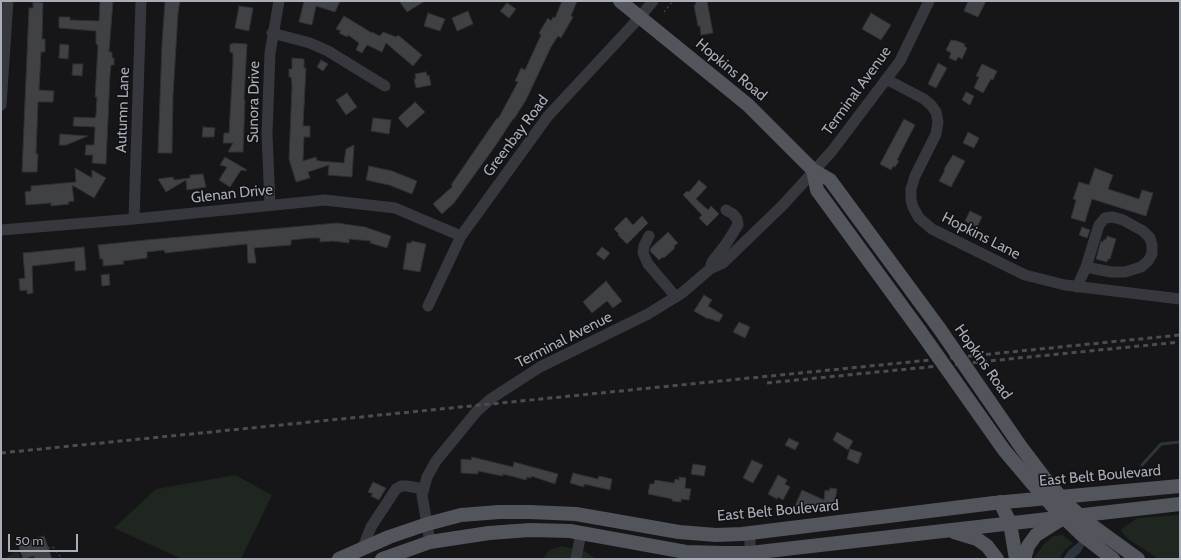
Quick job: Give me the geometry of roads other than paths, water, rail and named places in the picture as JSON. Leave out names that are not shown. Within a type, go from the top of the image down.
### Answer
[{"type":"main road","name":"Hopkins Road","points":[[620,1],[748,105],[814,170],[830,180],[939,328],[1021,447],[1046,480],[1067,504],[1087,522],[1138,559]]},
{"type":"main road","points":[[814,170],[817,190],[920,331],[1004,450],[1056,510],[1082,535],[1113,559]]},
{"type":"main road","name":"East Belt Boulevard","points":[[339,559],[388,537],[427,524],[461,516],[499,512],[576,514],[679,532],[716,535],[750,534],[1000,502],[1180,486]]},
{"type":"main road","points":[[1000,502],[1016,559]]},
{"type":"main road","points":[[382,559],[430,542],[489,533],[530,530],[570,531],[686,552],[724,553],[750,556],[948,530],[1180,504]]},
{"type":"main road","points":[[1024,559],[1028,546],[1036,535],[1066,516]]},
{"type":"main road","points":[[1006,524],[1006,559]]},
{"type":"main road","points":[[948,530],[977,539],[987,546],[997,559]]},
{"type":"street","points":[[1,105],[8,1]]},
{"type":"street","name":"Autumn Lane","points":[[134,219],[141,1]]},
{"type":"street","name":"Sunora Drive","points":[[270,204],[267,134],[270,53],[272,33],[279,1]]},
{"type":"street","name":"Greenbay Road","points":[[428,306],[461,236],[548,116],[653,1]]},
{"type":"street","name":"Terminal Avenue","points":[[430,542],[422,495],[426,477],[436,461],[477,411],[492,398],[540,367],[648,314],[676,297],[710,269],[722,263],[783,205],[832,151],[900,61],[929,1]]},
{"type":"street","points":[[272,33],[310,43],[328,51],[385,86]]},
{"type":"street","name":"Hopkins Lane","points":[[886,79],[924,99],[936,112],[938,122],[936,134],[915,176],[911,189],[911,200],[913,207],[919,218],[932,229],[1024,275],[1077,287],[1180,299]]},
{"type":"street","name":"Glenan Drive","points":[[1,230],[134,219],[270,204],[325,200],[395,208],[461,236]]},
{"type":"street","points":[[710,269],[712,262],[738,225],[737,219],[733,214],[726,210]]},
{"type":"street","points":[[1077,287],[1086,267],[1099,225],[1106,218],[1113,216],[1123,220],[1143,231],[1150,238],[1152,254],[1141,268],[1125,272],[1111,272],[1086,267]]},
{"type":"street","points":[[649,236],[644,246],[643,253],[648,264],[676,297]]},
{"type":"street","points":[[363,547],[371,527],[396,489],[401,486],[408,486],[424,489]]},
{"type":"street","points":[[576,559],[580,533]]},
{"type":"street","points":[[750,534],[750,556]]},
{"type":"waterway","points":[[1142,465],[1161,444],[1180,442]]},
{"type":"railway","points":[[1,453],[1180,335]]},
{"type":"railway","points":[[767,383],[1180,342]]}]
